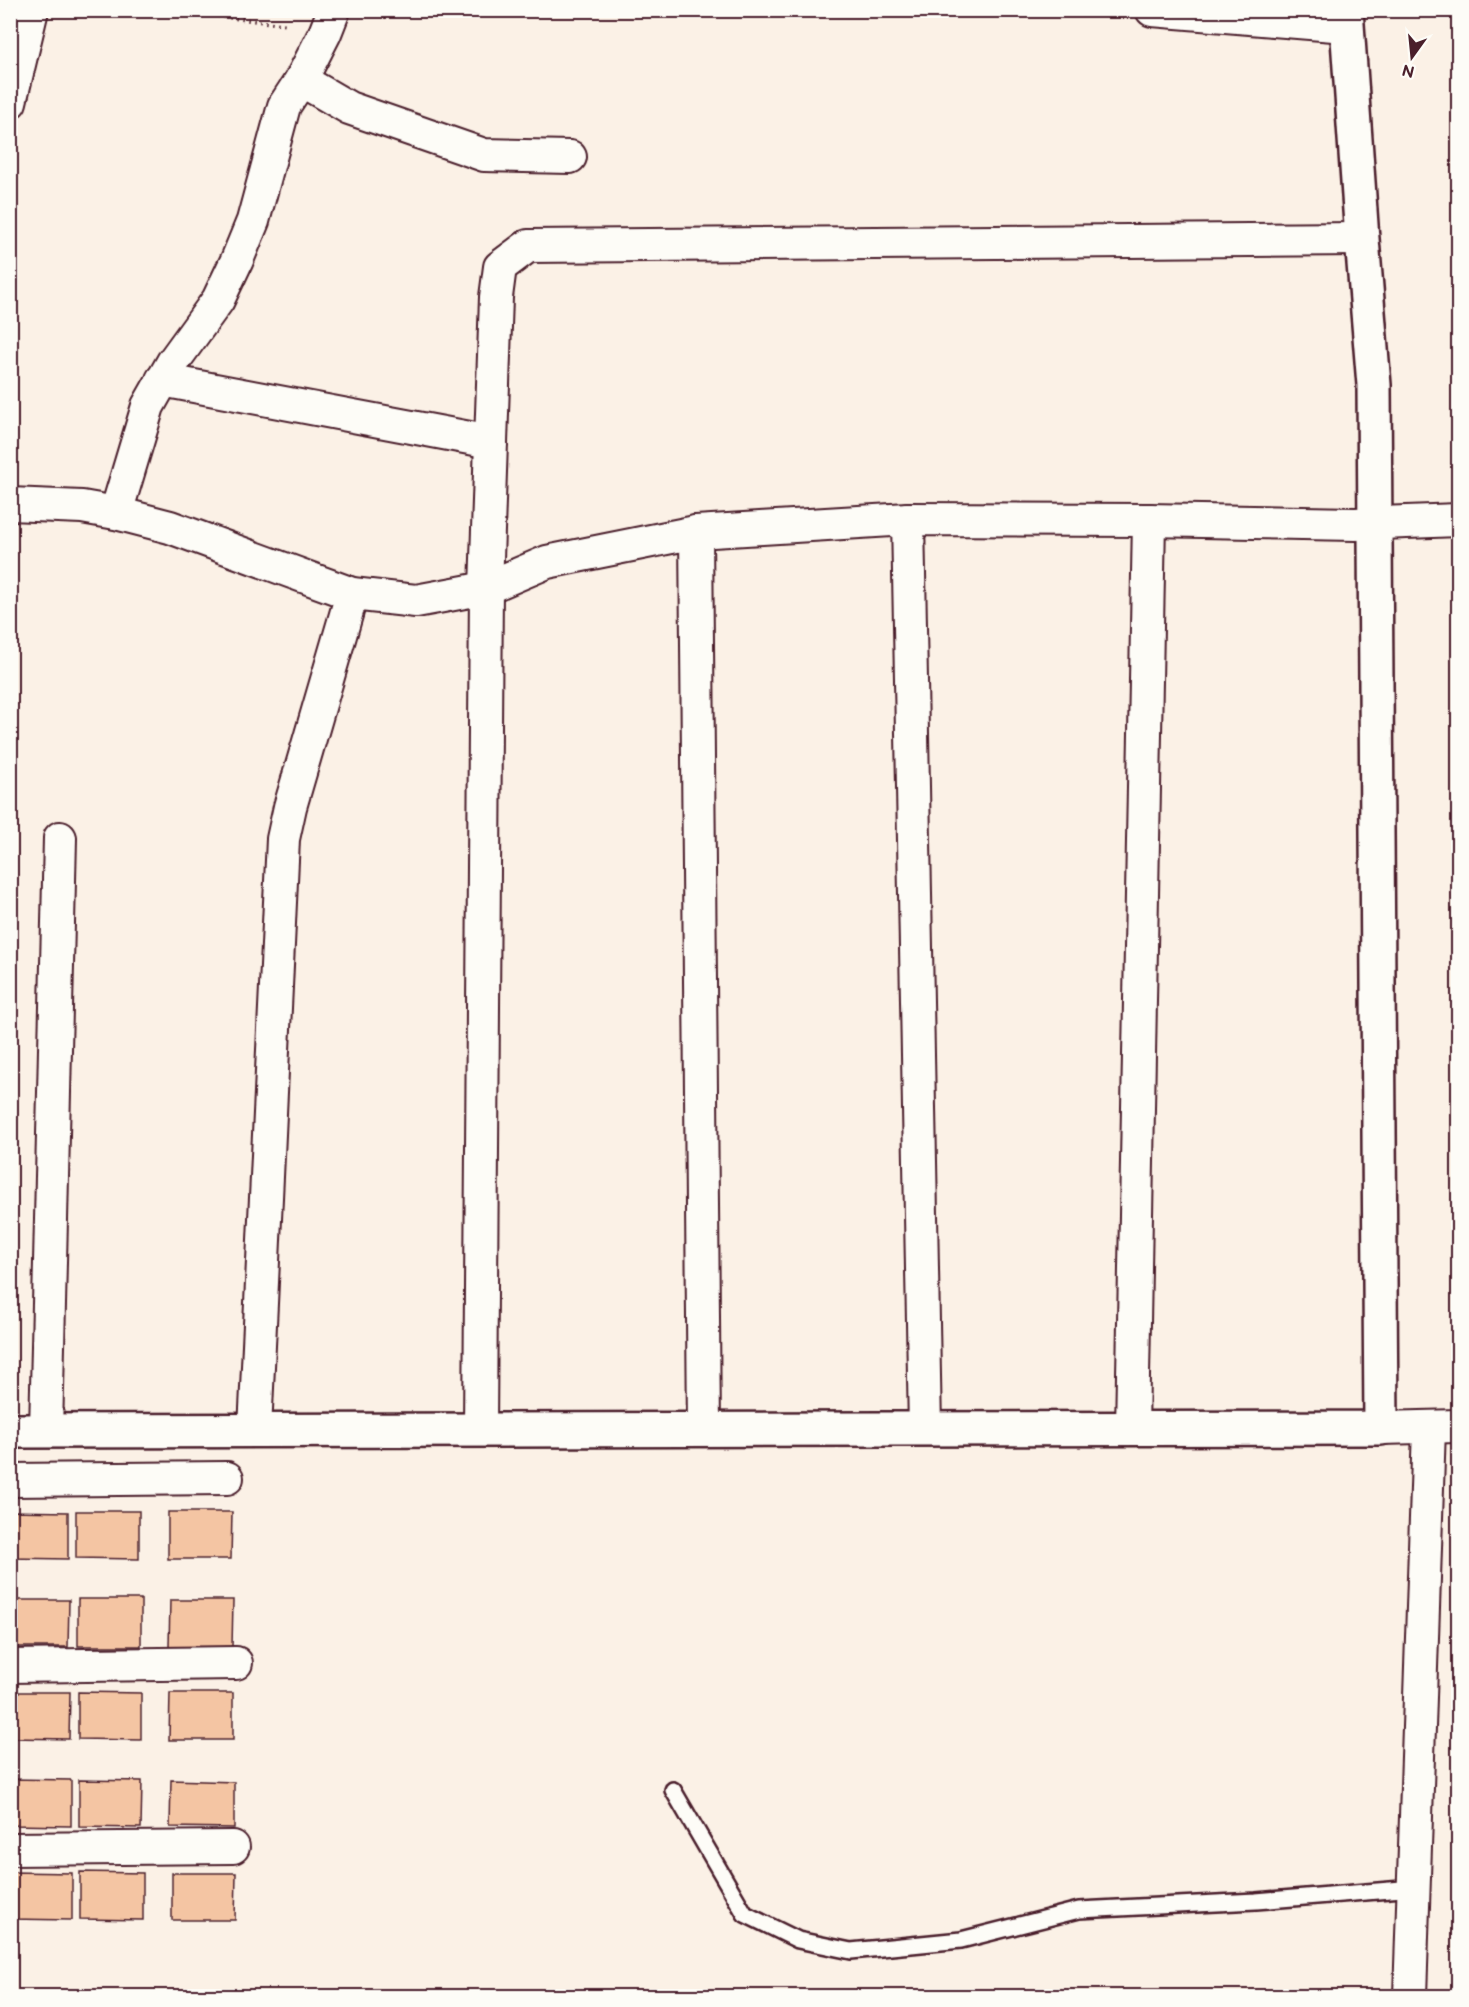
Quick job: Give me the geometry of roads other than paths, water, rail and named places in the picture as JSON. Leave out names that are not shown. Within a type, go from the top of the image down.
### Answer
[{"type":"street","points":[[13,84],[32,10]]},
{"type":"street","points":[[1152,10],[1346,18],[1374,385],[1381,1428]]},
{"type":"street","points":[[116,513],[148,406],[172,362],[218,300],[237,260],[253,221],[284,106],[301,80],[329,22]]},
{"type":"street","points":[[301,80],[350,108],[484,155],[570,157]]},
{"type":"street","points":[[480,1430],[486,588],[496,297],[500,267],[528,246],[1362,239]]},
{"type":"street","points":[[162,380],[491,442]]},
{"type":"street","points":[[10,504],[82,507],[116,513],[170,527],[352,594],[416,601],[486,588],[547,562],[696,532],[908,519],[1376,524],[1458,520]]},
{"type":"street","points":[[908,519],[924,1429]]},
{"type":"street","points":[[1132,1429],[1149,520]]},
{"type":"street","points":[[696,532],[704,1429]]},
{"type":"street","points":[[255,1430],[283,839],[290,807],[352,594]]},
{"type":"street","points":[[46,1431],[60,837]]},
{"type":"street","points":[[10,1431],[1444,1427],[1414,1888],[1410,1996]]},
{"type":"street","points":[[10,1480],[227,1478]]},
{"type":"street","points":[[10,1666],[236,1663]]},
{"type":"street","points":[[10,1849],[233,1847]]},
{"type":"lane","points":[[673,1790],[745,1914],[798,1940],[851,1951],[961,1940],[1078,1910],[1414,1888]]}]
